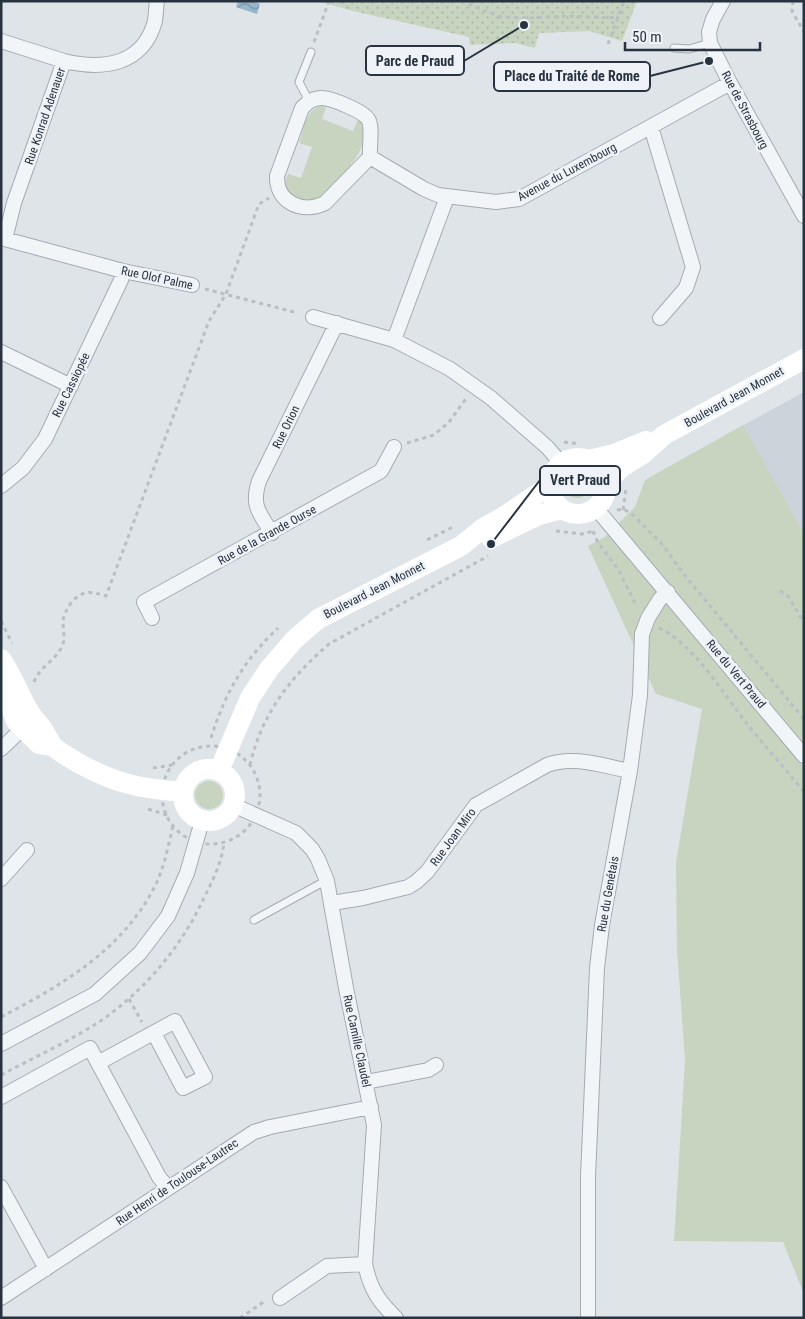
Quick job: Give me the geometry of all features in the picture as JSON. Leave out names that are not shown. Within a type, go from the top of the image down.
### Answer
[{"type":"street","name":"Rue Konrad Adenauer","points":[[3,239],[14,202],[64,61],[83,66],[99,66],[124,60],[145,41],[155,20],[157,1]]},
{"type":"street","points":[[710,43],[709,32],[713,18],[723,1]]},
{"type":"street","points":[[1,41],[64,61]]},
{"type":"street","name":"Rue de Strasbourg","points":[[710,43],[730,84],[804,216]]},
{"type":"street","name":"Avenue du Luxembourg","points":[[370,157],[424,189],[447,197],[496,202],[519,198],[730,84]]},
{"type":"street","points":[[322,98],[362,111],[369,120],[371,128],[369,141],[370,157],[325,203],[316,208],[307,209],[288,201],[280,192],[277,185],[277,176],[302,108],[309,101],[322,98]]},
{"type":"street","points":[[651,127],[693,267],[686,288],[660,318]]},
{"type":"street","points":[[394,340],[447,197]]},
{"type":"street","name":"Rue Olof Palme","points":[[3,239],[123,271],[192,285]]},
{"type":"street","name":"Rue Cassiopée","points":[[1,486],[23,468],[34,456],[45,439],[121,280],[123,271]]},
{"type":"street","points":[[314,317],[394,340],[430,358],[475,385],[548,447],[561,463]]},
{"type":"street","name":"Rue Orion","points":[[272,533],[258,510],[255,495],[259,481],[338,323]]},
{"type":"street","points":[[1,352],[71,386]]},
{"type":"street","name":"Boulevard Jean Monnet","points":[[589,460],[614,454],[664,435],[804,359]]},
{"type":"street","name":"Boulevard Jean Monnet","points":[[606,483],[622,467],[642,454],[664,435]]},
{"type":"street","name":"Rue de la Grande Ourse","points":[[152,618],[144,602],[272,533],[381,471],[394,447]]},
{"type":"street","points":[[575,458],[589,460],[601,470],[606,483],[595,520],[578,514],[572,514],[561,509],[553,501],[549,486],[553,472],[561,463],[575,458]]},
{"type":"street","name":"Boulevard Jean Monnet","points":[[219,771],[250,698],[269,669],[306,629],[318,619],[460,546],[483,528],[549,486]]},
{"type":"street","name":"Boulevard Jean Monnet","points":[[460,546],[489,539],[539,515],[561,509]]},
{"type":"street","points":[[595,520],[600,513],[668,592]]},
{"type":"street","name":"Rue du Genétais","points":[[588,1318],[588,1177],[597,968],[602,925],[630,771],[640,695],[642,634],[648,618],[660,599],[668,592]]},
{"type":"street","name":"Rue du Vert Praud","points":[[668,592],[804,756]]},
{"type":"street","points":[[7,652],[11,672],[22,699],[30,714],[53,746]]},
{"type":"street","points":[[1,684],[16,721],[39,744],[53,746],[102,776],[143,789],[163,790],[191,808],[212,821],[228,814],[235,797],[233,785],[228,777],[219,771],[208,769],[197,771],[187,780],[191,808],[197,841],[187,873],[168,916],[140,953],[94,994],[1,1044]]},
{"type":"street","points":[[1,750],[22,728]]},
{"type":"street","name":"Rue Joan Miro","points":[[332,904],[408,887],[416,882],[427,872],[476,805],[547,765],[557,761],[573,760],[630,771]]},
{"type":"street","name":"Rue Camille Claudel","points":[[233,805],[286,828],[305,841],[318,859],[327,880],[374,1131],[365,1264],[374,1293],[396,1318]]},
{"type":"street","points":[[1,879],[27,850]]},
{"type":"street","points":[[98,1063],[175,1022],[205,1077],[183,1088],[151,1035]]},
{"type":"street","points":[[1,1097],[90,1048],[159,1177],[168,1188]]},
{"type":"street","points":[[366,1082],[428,1070],[436,1065]]},
{"type":"street","name":"Rue Henri de Toulouse-Lautrec","points":[[1,1298],[254,1132],[270,1127],[371,1108]]},
{"type":"street","points":[[1,1187],[46,1269]]},
{"type":"street","points":[[280,1298],[327,1266],[365,1264]]},
{"type":"lane","points":[[674,48],[689,50],[710,43]]},
{"type":"lane","points":[[309,101],[299,82],[311,52]]},
{"type":"lane","points":[[254,920],[327,880]]},
{"type":"path","points":[[311,52],[329,1]]},
{"type":"path","points":[[461,1],[501,17],[566,16],[618,18]]},
{"type":"path","points":[[608,44],[624,1]]},
{"type":"path","points":[[793,1],[792,11],[804,32]]},
{"type":"path","points":[[29,679],[33,687],[37,673],[56,656],[63,644],[63,619],[66,610],[74,599],[80,594],[93,592],[106,596],[209,321],[226,294],[258,204],[280,192]]},
{"type":"path","name":"Rue Olof Palme","points":[[192,285],[314,317]]},
{"type":"path","points":[[394,447],[434,435],[449,422],[475,385]]},
{"type":"path","points":[[628,485],[624,497],[624,510],[632,515],[662,544],[686,577],[804,719]]},
{"type":"path","points":[[595,520],[593,531],[598,543],[618,569],[637,608],[656,627],[664,630],[675,639],[702,665],[757,736],[804,792]]},
{"type":"path","points":[[548,529],[582,534],[593,531]]},
{"type":"path","points":[[250,765],[255,743],[270,712],[287,686],[322,650],[329,644],[495,552]]},
{"type":"path","points":[[780,590],[788,596],[804,622]]},
{"type":"path","points":[[1,621],[7,652]]},
{"type":"path","points":[[210,746],[228,749],[250,765],[256,777],[260,792],[255,815],[247,828],[232,839],[215,843],[197,841],[181,834],[173,825],[164,806],[163,790],[166,777],[172,765],[185,754],[200,747],[210,746]]},
{"type":"path","points":[[152,768],[172,765]]},
{"type":"path","points":[[180,841],[191,808]]},
{"type":"path","points":[[1,1017],[43,994],[89,965],[113,944],[129,926],[155,887],[173,825]]},
{"type":"path","points":[[129,999],[151,1035]]},
{"type":"path","points":[[240,1318],[266,1301],[280,1298]]},
{"type":"shaded area","points":[[804,392],[804,534],[740,427]]},
{"type":"green space","points":[[318,1],[637,1],[622,41],[589,31],[539,33],[535,48],[515,43],[470,45],[469,37],[353,11]]},
{"type":"green space","points":[[323,106],[326,108],[322,119],[353,131],[358,120],[364,126],[364,136],[358,155],[325,196],[319,200],[307,202],[292,195],[284,185],[288,174],[301,178],[312,147],[299,143],[304,125],[312,111]]},
{"type":"green space","points":[[743,425],[804,534],[804,1294],[783,1242],[674,1241],[685,1060],[677,949],[676,862],[702,709],[656,694],[588,546],[605,537],[635,507],[645,480]]},
{"type":"green space","points":[[577,474],[585,478],[589,486],[585,494],[577,498],[569,494],[565,486],[569,478]]},
{"type":"green space","points":[[209,781],[219,785],[223,795],[219,805],[209,809],[199,805],[195,795],[199,785]]},
{"type":"water","points":[[238,1],[253,1],[260,4],[257,14],[236,7]]},
{"type":"place","name":"Parc de Praud","points":[[524,25]]},
{"type":"place","name":"Place du Traité de Rome","points":[[709,61]]},
{"type":"place","name":"Vert Praud","points":[[491,544]]}]
